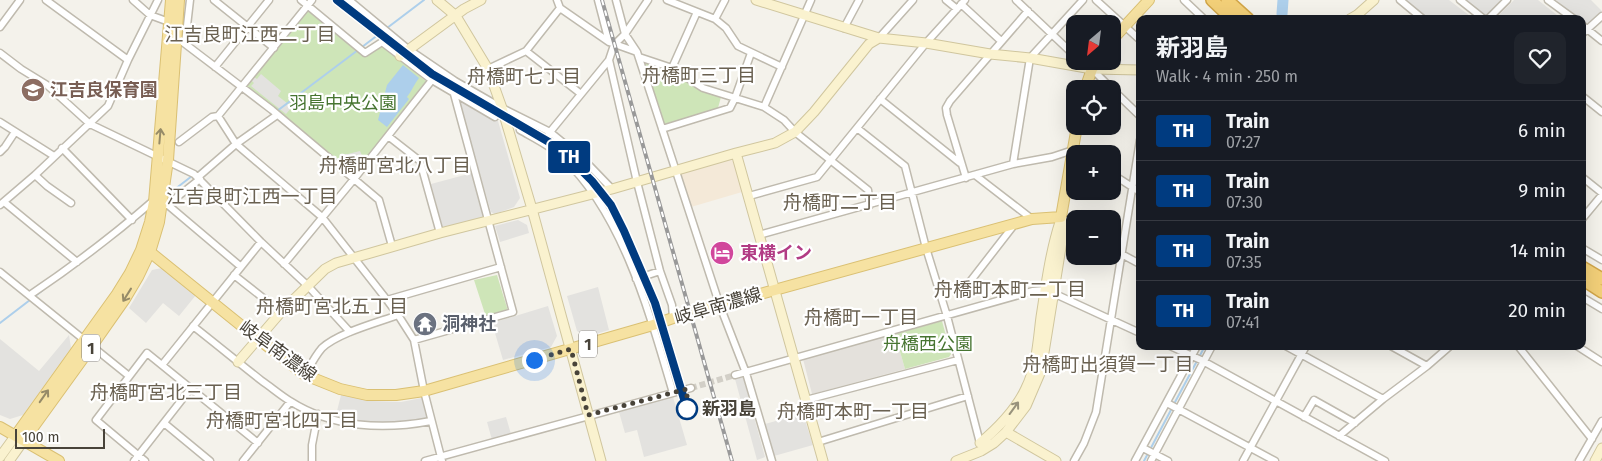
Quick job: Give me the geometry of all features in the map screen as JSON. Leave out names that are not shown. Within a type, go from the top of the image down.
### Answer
[{"type":"highway","points":[[1212,0],[1228,15]]},
{"type":"highway","points":[[1227,0],[1244,15]]},
{"type":"highway","points":[[1586,270],[1602,280]]},
{"type":"highway","points":[[1586,282],[1602,292]]},
{"type":"main road","points":[[145,251],[160,202],[169,22],[172,0]]},
{"type":"main road","points":[[163,158],[179,0]]},
{"type":"main road","points":[[1121,30],[1148,0]]},
{"type":"main road","points":[[1061,218],[1066,196]]},
{"type":"main road","name":"岐阜南濃線","points":[[145,251],[305,375],[340,389],[368,395],[396,395],[424,391],[673,318],[1032,219],[1061,218]]},
{"type":"main road","name":"1","points":[[20,438],[84,339],[145,251]]},
{"type":"main road","name":"1","points":[[20,438],[92,346],[124,299],[138,277],[145,251]]},
{"type":"main road","points":[[0,427],[59,461]]},
{"type":"street","points":[[0,27],[20,0]]},
{"type":"street","points":[[46,0],[128,60]]},
{"type":"street","points":[[132,0],[150,15],[169,22]]},
{"type":"street","points":[[77,262],[2,204],[108,106],[128,60],[158,0]]},
{"type":"street","points":[[185,43],[190,0]]},
{"type":"street","points":[[214,0],[274,48]]},
{"type":"street","points":[[215,66],[269,0]]},
{"type":"street","points":[[300,0],[310,3],[365,53],[382,42],[432,80],[495,117]]},
{"type":"street","points":[[349,0],[408,49],[455,81],[502,108],[550,132],[583,159],[612,189]]},
{"type":"street","points":[[437,0],[456,16],[488,69],[502,108],[532,209],[601,461]]},
{"type":"street","points":[[400,56],[481,0]]},
{"type":"street","points":[[557,0],[560,8],[612,44],[672,68],[703,88],[764,107],[784,120],[795,132],[868,190],[870,205]]},
{"type":"street","points":[[598,0],[612,44],[609,60],[637,182],[660,271],[672,305],[673,318]]},
{"type":"street","points":[[616,0],[625,34],[638,54],[720,306],[746,373],[772,461]]},
{"type":"street","points":[[612,44],[625,34],[648,0]]},
{"type":"street","points":[[667,0],[715,19],[726,28],[738,46],[782,67]]},
{"type":"street","points":[[715,19],[725,0]]},
{"type":"street","points":[[756,0],[878,38],[926,43],[990,54],[1066,62]]},
{"type":"street","points":[[764,107],[811,0]]},
{"type":"street","points":[[844,28],[859,0]]},
{"type":"street","points":[[238,362],[281,312],[325,269],[336,263],[392,246],[594,194],[736,152],[775,143],[795,132],[814,112],[869,44],[878,38],[913,0]]},
{"type":"street","points":[[946,0],[961,5],[1001,41]]},
{"type":"street","points":[[1016,0],[1066,47]]},
{"type":"street","points":[[1013,164],[1030,58],[1083,0]]},
{"type":"street","points":[[1096,0],[1136,36]]},
{"type":"street","points":[[1184,0],[1200,15]]},
{"type":"street","points":[[1357,15],[1374,0]]},
{"type":"street","points":[[1400,0],[1418,15]]},
{"type":"street","points":[[1460,0],[1481,15]]},
{"type":"street","points":[[1490,15],[1507,0]]},
{"type":"street","points":[[1548,0],[1569,15]]},
{"type":"street","points":[[179,142],[212,117],[218,116],[310,3]]},
{"type":"street","points":[[749,196],[817,177],[926,43],[961,5]]},
{"type":"street","points":[[488,69],[526,51],[560,8]]},
{"type":"street","points":[[966,178],[960,163],[946,108],[1028,11]]},
{"type":"street","points":[[672,68],[697,12]]},
{"type":"street","points":[[1586,28],[1602,16]]},
{"type":"street","points":[[1586,30],[1602,41]]},
{"type":"street","points":[[176,36],[277,115],[379,200],[392,246]]},
{"type":"street","points":[[526,51],[581,94]]},
{"type":"street","points":[[662,130],[730,108],[736,98],[751,52]]},
{"type":"street","points":[[0,53],[47,85],[90,124],[197,176],[261,242],[308,286],[350,332]]},
{"type":"street","points":[[543,143],[609,60]]},
{"type":"street","points":[[1121,68],[1136,70]]},
{"type":"street","points":[[284,264],[432,80]]},
{"type":"street","points":[[414,340],[513,312],[454,94]]},
{"type":"street","points":[[880,98],[960,163]]},
{"type":"street","points":[[1121,98],[1136,112]]},
{"type":"street","points":[[1586,99],[1602,112]]},
{"type":"street","points":[[32,296],[132,220],[197,176],[236,144],[277,115]]},
{"type":"street","points":[[218,116],[236,144],[322,217],[398,315],[414,340],[431,421],[442,459]]},
{"type":"street","points":[[0,122],[54,156]]},
{"type":"street","points":[[856,128],[905,166],[980,442],[994,431],[1012,411],[1027,387],[1063,235],[1061,218]]},
{"type":"street","points":[[520,130],[561,156],[587,183],[609,218],[623,247],[654,325],[673,393]]},
{"type":"street","points":[[0,152],[15,132]]},
{"type":"street","points":[[388,136],[420,160],[440,233]]},
{"type":"street","points":[[62,148],[132,220]]},
{"type":"street","points":[[736,152],[823,461]]},
{"type":"street","points":[[759,235],[1013,164],[1066,154]]},
{"type":"street","points":[[1136,163],[1121,254],[1136,262]]},
{"type":"street","points":[[35,175],[71,203]]},
{"type":"street","points":[[975,175],[1032,219]]},
{"type":"street","points":[[1121,179],[1136,189]]},
{"type":"street","points":[[1586,180],[1602,194],[1586,214]]},
{"type":"street","points":[[160,202],[240,266]]},
{"type":"street","points":[[1061,218],[1066,221]]},
{"type":"street","points":[[969,283],[1015,224]]},
{"type":"street","points":[[162,365],[261,242]]},
{"type":"street","points":[[1586,250],[1602,260]]},
{"type":"street","points":[[1074,461],[1087,438],[1096,412],[1119,265]]},
{"type":"street","points":[[387,300],[500,267]]},
{"type":"street","points":[[636,279],[660,271]]},
{"type":"street","points":[[0,272],[129,376]]},
{"type":"street","points":[[234,275],[281,312]]},
{"type":"street","points":[[735,375],[1033,291],[1049,292],[1136,331]]},
{"type":"street","points":[[956,461],[981,452],[1006,432],[1026,406],[1041,371],[1049,292]]},
{"type":"street","points":[[1586,299],[1602,309]]},
{"type":"street","points":[[305,375],[317,354],[331,342],[350,332],[398,315]]},
{"type":"street","points":[[193,326],[290,402],[318,414],[353,424],[370,426],[431,421]]},
{"type":"street","points":[[1178,350],[1385,461]]},
{"type":"street","points":[[1151,461],[1196,350]]},
{"type":"street","points":[[1135,461],[1209,350]]},
{"type":"street","points":[[1294,350],[1383,399]]},
{"type":"street","points":[[1243,461],[1304,350]]},
{"type":"street","points":[[1398,350],[1427,366]]},
{"type":"street","points":[[1339,436],[1445,350]]},
{"type":"street","points":[[1521,350],[1592,439]]},
{"type":"street","points":[[1583,350],[1602,362]]},
{"type":"street","points":[[145,461],[136,458],[96,420],[147,353],[258,442]]},
{"type":"street","points":[[806,400],[958,360]]},
{"type":"street","points":[[136,458],[192,388]]},
{"type":"street","points":[[425,461],[442,459],[588,415],[691,388]]},
{"type":"street","points":[[818,442],[968,396]]},
{"type":"street","points":[[1304,418],[1314,400],[1355,423]]},
{"type":"street","points":[[243,461],[290,402]]},
{"type":"street","points":[[1173,406],[1275,461]]},
{"type":"street","points":[[312,461],[312,445],[318,414]]},
{"type":"street","points":[[1579,461],[1602,421]]},
{"type":"street","points":[[164,423],[210,461]]},
{"type":"street","points":[[1006,432],[1056,461]]},
{"type":"street","points":[[0,457],[20,438]]},
{"type":"street","points":[[9,461],[20,438]]},
{"type":"street","points":[[1144,448],[1168,461]]},
{"type":"street","points":[[1595,461],[1602,448]]},
{"type":"shaded area","points":[[1405,0],[1449,0],[1469,15],[1423,15]]},
{"type":"shaded area","points":[[1466,0],[1503,0],[1485,15]]},
{"type":"shaded area","points":[[1514,0],[1538,0],[1557,15],[1499,15]]},
{"type":"shaded area","points":[[1556,0],[1591,0],[1602,11],[1586,25],[1586,15],[1574,15]]},
{"type":"shaded area","points":[[261,74],[281,91],[278,96],[292,107],[286,114],[251,86],[254,83],[251,80],[254,77],[257,79]]},
{"type":"shaded area","points":[[458,99],[498,121],[520,198],[514,207],[495,214],[491,212]]},
{"type":"shaded area","points":[[360,151],[364,160],[356,165],[357,170],[350,170],[349,166],[343,166],[340,163],[340,154]]},
{"type":"shaded area","points":[[730,159],[734,162],[742,192],[691,207],[681,174]]},
{"type":"shaded area","points":[[472,173],[484,215],[482,218],[443,228],[431,184]]},
{"type":"shaded area","points":[[518,220],[527,225],[529,233],[500,242],[495,226]]},
{"type":"shaded area","points":[[162,268],[196,295],[179,316],[163,303],[146,323],[129,308],[152,270]]},
{"type":"shaded area","points":[[598,287],[609,330],[586,337],[577,331],[567,296]]},
{"type":"shaded area","points":[[548,306],[557,336],[551,347],[503,360],[492,323]]},
{"type":"shaded area","points":[[895,334],[905,369],[812,394],[803,359]]},
{"type":"shaded area","points":[[69,335],[71,348],[23,415],[10,419],[0,415],[0,339],[39,371]]},
{"type":"shaded area","points":[[743,377],[765,457],[757,460],[735,379]]},
{"type":"shaded area","points":[[341,395],[372,401],[401,402],[422,398],[427,417],[424,420],[394,423],[365,422],[350,419],[336,415]]},
{"type":"shaded area","points":[[673,397],[687,445],[644,457],[637,430],[625,433],[619,412]]},
{"type":"shaded area","points":[[800,405],[813,445],[774,456],[765,424],[783,419],[781,411]]},
{"type":"shaded area","points":[[506,417],[511,434],[492,440],[487,422]]},
{"type":"green space","name":"羽島中央公園","points":[[308,11],[364,57],[382,45],[427,82],[354,175],[246,87]]},
{"type":"green space","points":[[644,62],[672,72],[702,90],[721,97],[718,108],[664,125]]},
{"type":"green space","points":[[497,275],[508,311],[486,317],[474,280]]},
{"type":"green space","name":"舟橋西公園","points":[[942,321],[951,354],[949,357],[905,369],[895,334]]},
{"type":"water","points":[[403,65],[419,78],[407,97],[409,99],[387,127],[378,120],[387,85]]},
{"type":"waterway","points":[[362,47],[424,0]]},
{"type":"waterway","points":[[1282,14],[1283,0]]},
{"type":"waterway","points":[[277,111],[358,50]]},
{"type":"waterway","points":[[196,174],[206,166]]},
{"type":"waterway","points":[[166,196],[192,176]]},
{"type":"waterway","points":[[140,216],[149,210]]},
{"type":"waterway","points":[[0,323],[43,290]]},
{"type":"waterway","points":[[1174,404],[1203,350]]},
{"type":"waterway","points":[[1144,461],[1172,408]]},
{"type":"tunnel","points":[[691,388],[735,375]]},
{"type":"railway","points":[[337,0],[432,74],[554,145],[593,181],[611,205],[649,288],[689,416]]},
{"type":"railway","points":[[602,0],[732,461]]},
{"type":"train","name":"TH","points":[[337,0],[432,74],[554,145],[592,181],[611,205],[645,277],[655,303],[687,409]]},
{"type":"place","name":"江吉良保育園","points":[[33,90]]},
{"type":"place","name":"東横イン","points":[[722,253]]},
{"type":"place","name":"洞神社","points":[[425,324]]},
{"type":"place","name":"新羽島","points":[[687,409]]},
{"type":"district","name":"江吉良町江西二丁目","points":[[250,34]]},
{"type":"district","name":"舟橋町三丁目","points":[[699,75]]},
{"type":"district","name":"舟橋町七丁目","points":[[524,76]]},
{"type":"district","name":"舟橋町宮北八丁目","points":[[395,165]]},
{"type":"district","name":"江吉良町江西一丁目","points":[[252,196]]},
{"type":"district","name":"舟橋町二丁目","points":[[840,202]]},
{"type":"district","name":"舟橋町本町二丁目","points":[[1010,289]]},
{"type":"district","name":"舟橋町宮北五丁目","points":[[332,306]]},
{"type":"district","name":"舟橋町一丁目","points":[[861,317]]},
{"type":"district","name":"舟橋町出須賀一丁目","points":[[1108,364]]},
{"type":"district","name":"舟橋町宮北三丁目","points":[[166,392]]},
{"type":"district","name":"舟橋町本町一丁目","points":[[853,411]]},
{"type":"district","name":"舟橋町宮北四丁目","points":[[282,420]]},
{"type":"route","points":[[534,360],[571,349],[588,415],[687,389],[687,409]]}]
